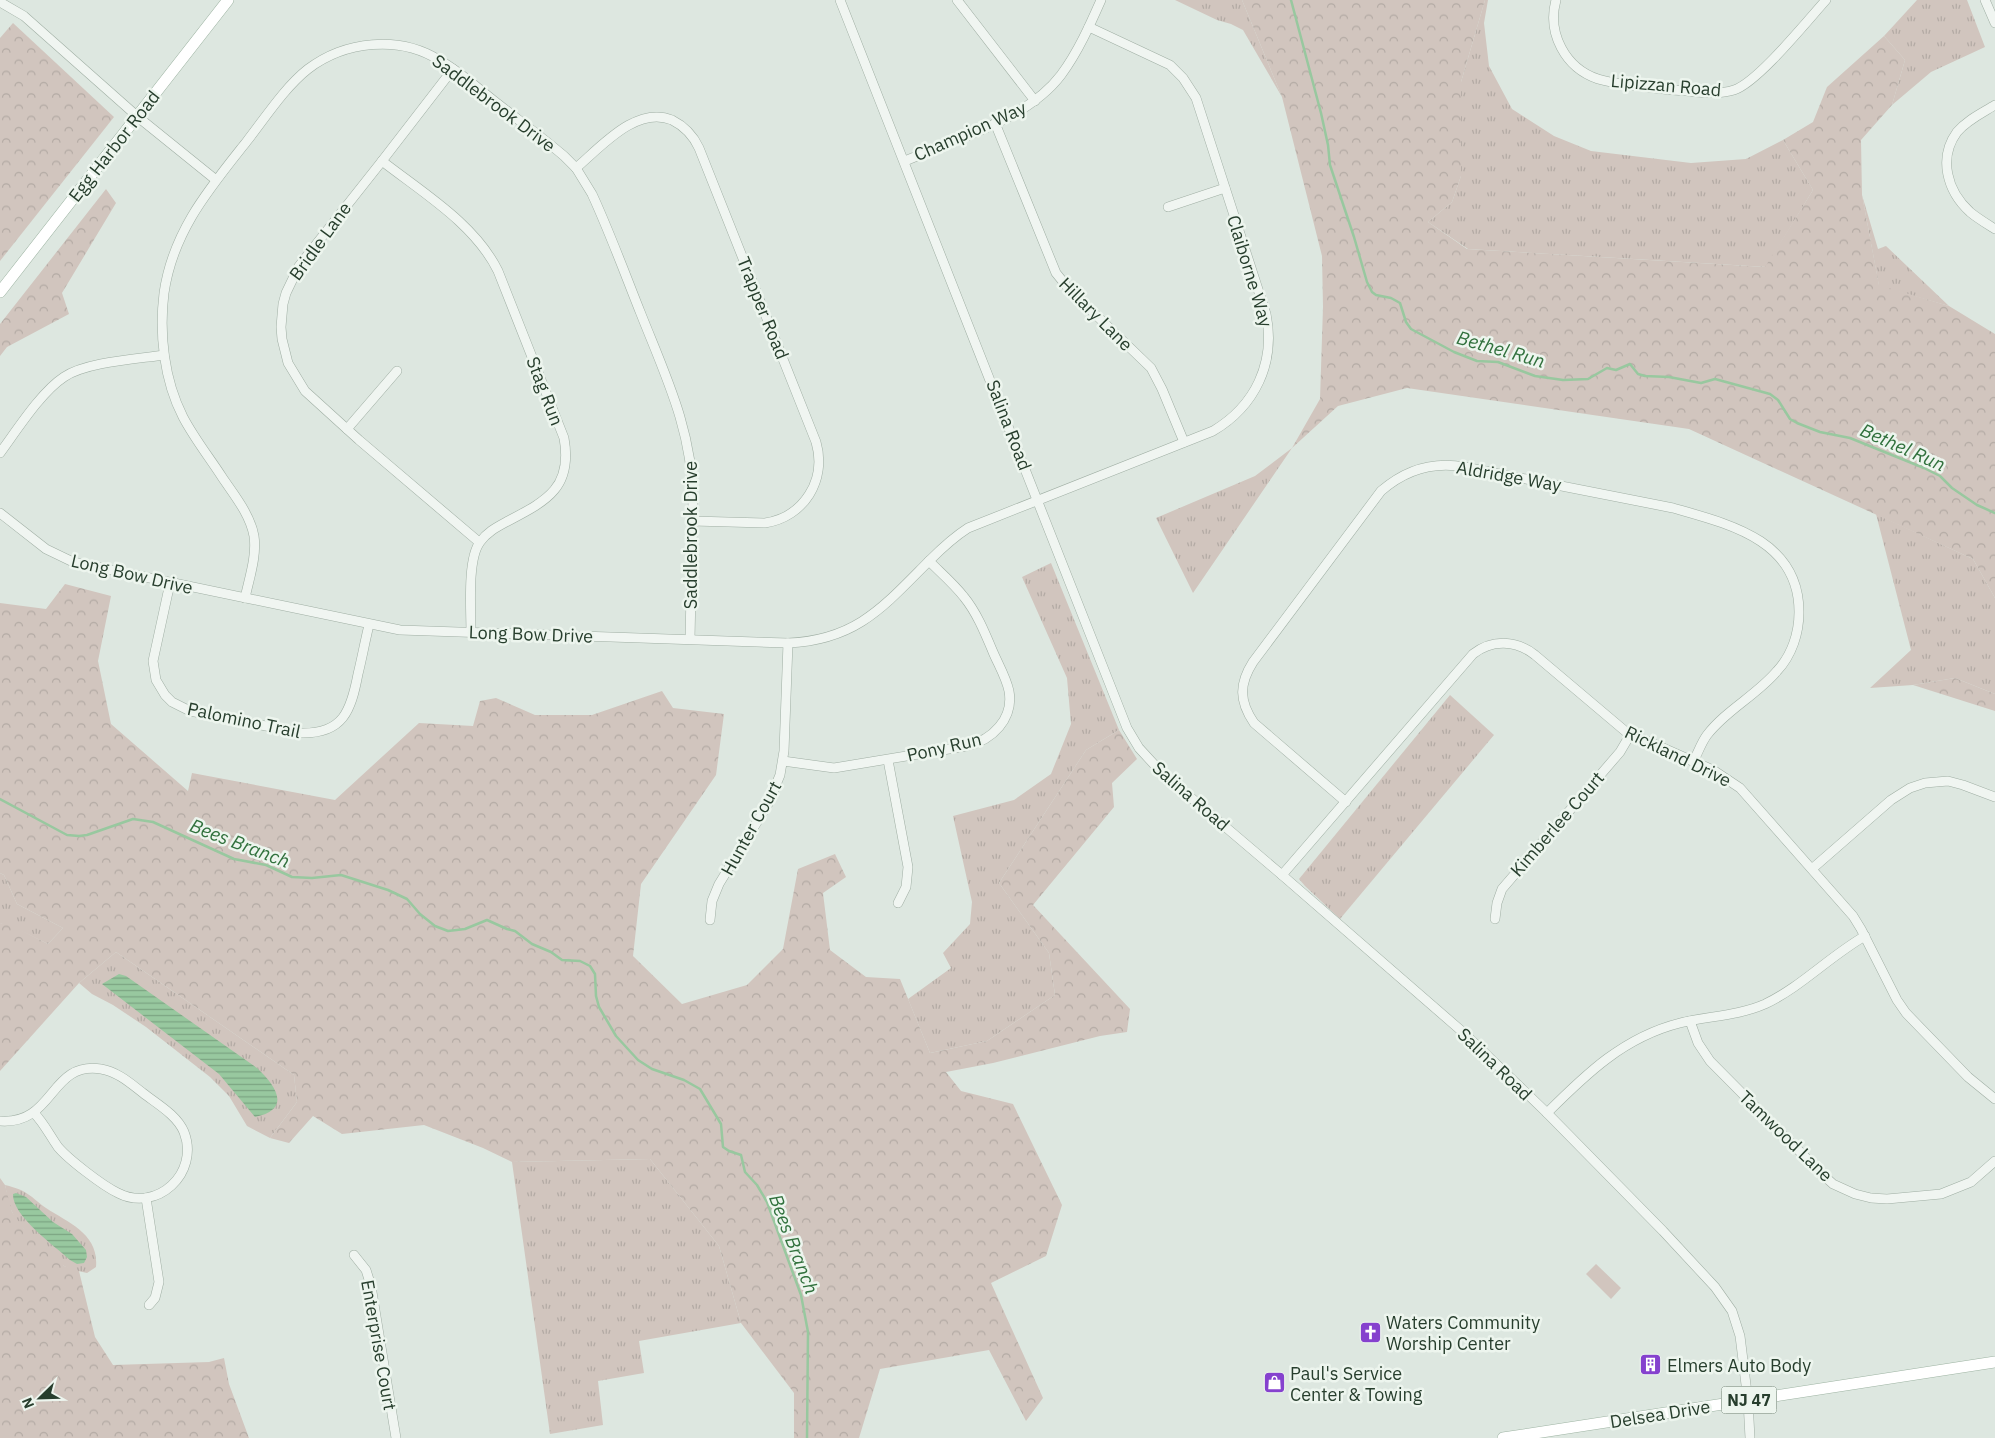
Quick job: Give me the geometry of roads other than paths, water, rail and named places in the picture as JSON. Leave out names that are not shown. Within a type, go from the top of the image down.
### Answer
[{"type":"main road","name":"Egg Harbor Road","points":[[0,292],[228,0]]},
{"type":"main road","name":"Delsea Drive","points":[[1503,1438],[1995,1362]]},
{"type":"street","name":"Salina Road","points":[[840,0],[1127,728],[1139,748],[1162,773],[1465,1034],[1670,1238],[1725,1299],[1732,1311],[1740,1336],[1748,1401],[1750,1438]]},
{"type":"street","name":"Champion Way","points":[[957,0],[1034,101]]},
{"type":"street","name":"Champion Way","points":[[904,160],[995,123],[1017,113],[1034,101],[1061,76],[1089,27],[1101,0]]},
{"type":"street","name":"Lipizzan Road","points":[[1556,0],[1553,24],[1557,39],[1562,51],[1583,71],[1596,78],[1640,87],[1719,93],[1735,90],[1754,77],[1824,1]]},
{"type":"street","points":[[1985,0],[1995,23]]},
{"type":"street","points":[[3,2],[24,16],[138,117],[216,180]]},
{"type":"street","name":"Claiborne Way","points":[[1038,500],[1213,432],[1238,413],[1258,387],[1266,364],[1269,339],[1266,314],[1196,98],[1176,70],[1160,60],[1089,27]]},
{"type":"street","name":"Saddlebrook Drive","points":[[245,598],[254,555],[254,536],[245,511],[183,418],[171,386],[164,355],[163,310],[167,278],[188,222],[216,180],[299,77],[324,58],[346,49],[383,44],[420,51],[440,60],[453,69],[554,147],[576,168],[596,204],[682,418],[692,470],[693,521],[690,639]]},
{"type":"street","name":"Bridle Lane","points":[[453,69],[382,161],[304,257],[290,282],[283,304],[282,339],[294,374],[311,397],[479,542]]},
{"type":"street","points":[[1995,105],[1972,119],[1958,132],[1946,160],[1947,174],[1957,198],[1970,212],[1995,230]]},
{"type":"street","name":"Trapper Road","points":[[576,168],[626,126],[647,117],[662,117],[676,122],[688,131],[699,148],[816,442],[819,458],[816,480],[808,498],[788,515],[776,521],[765,523],[693,521]]},
{"type":"street","name":"Hillary Lane","points":[[995,123],[1056,273],[1069,289],[1151,368],[1162,388],[1184,442]]},
{"type":"street","name":"Stag Run","points":[[382,161],[457,220],[475,236],[488,254],[498,271],[564,438],[566,459],[564,469],[553,492],[542,503],[495,528],[479,542]]},
{"type":"street","points":[[1168,207],[1224,188]]},
{"type":"street","points":[[0,452],[45,395],[64,377],[86,368],[164,355]]},
{"type":"street","points":[[347,429],[397,371]]},
{"type":"street","name":"Aldridge Way","points":[[1346,802],[1254,723],[1244,700],[1244,676],[1381,491],[1409,472],[1434,465],[1458,466],[1673,508],[1746,532],[1767,545],[1777,554],[1791,573],[1798,594],[1799,622],[1793,644],[1786,660],[1774,674],[1710,732],[1693,762]]},
{"type":"street","name":"Long Bow Drive","points":[[0,513],[35,542],[63,559],[368,625],[400,630],[788,643],[829,637],[861,624],[880,609],[948,542],[968,528],[1038,500]]},
{"type":"street","points":[[471,633],[472,564],[479,542]]},
{"type":"street","name":"Pony Run","points":[[783,761],[834,768],[888,760],[967,746],[984,741],[1002,723],[1008,707],[1009,691],[1005,681],[974,613],[964,597],[929,561]]},
{"type":"street","name":"Palomino Trail","points":[[170,583],[155,651],[154,671],[160,688],[165,695],[172,702],[190,711],[300,733],[319,732],[327,729],[340,720],[351,706],[368,625]]},
{"type":"street","name":"Hunter Court","points":[[710,920],[712,901],[720,884],[768,804],[780,775],[783,761],[788,643]]},
{"type":"street","name":"Rickland Drive","points":[[1282,875],[1469,659],[1480,649],[1490,645],[1511,644],[1527,650],[1630,735],[1720,774],[1740,788],[1813,868],[1850,912],[1865,936],[1896,1000],[1906,1013],[1968,1077],[1995,1099]]},
{"type":"street","name":"Kimberlee Court","points":[[1495,919],[1496,903],[1502,889],[1616,757],[1630,735]]},
{"type":"street","points":[[888,760],[908,867],[906,887],[898,903]]},
{"type":"street","points":[[1813,868],[1891,800],[1910,788],[1925,783],[1948,781],[1995,797]]},
{"type":"street","points":[[1546,1113],[1582,1078],[1614,1053],[1649,1034],[1690,1021],[1742,1011],[1770,1002],[1865,936]]},
{"type":"street","name":"Tamwood Lane","points":[[1690,1021],[1698,1043],[1710,1061],[1822,1174],[1844,1190],[1877,1199],[1937,1194],[1954,1190],[1971,1182],[1995,1162]]},
{"type":"street","points":[[0,1121],[16,1120],[34,1113],[58,1084],[74,1072],[84,1069],[112,1071],[125,1078],[174,1118],[183,1131],[186,1140],[188,1148],[186,1164],[178,1180],[166,1192],[146,1198],[125,1196],[107,1187],[64,1152],[34,1113]]},
{"type":"street","points":[[146,1198],[158,1282],[155,1298],[148,1305]]},
{"type":"street","name":"Enterprise Court","points":[[354,1255],[366,1270],[371,1286],[396,1438]]},
{"type":"waterway","name":"Bethel Run","points":[[1291,0],[1321,113],[1330,165],[1367,282],[1372,292],[1376,295],[1391,298],[1400,303],[1406,322],[1411,329],[1454,352],[1477,361],[1498,362],[1535,376],[1563,380],[1588,379],[1607,368],[1616,370],[1630,364],[1638,374],[1645,376],[1669,377],[1701,383],[1715,379],[1770,394],[1778,400],[1790,419],[1797,423],[1820,432],[1850,438],[1924,468],[1940,476],[1952,488],[1977,505],[1995,513]]},
{"type":"waterway","name":"Bees Branch","points":[[0,799],[67,835],[87,835],[133,819],[153,822],[234,859],[266,865],[292,877],[312,878],[341,875],[388,890],[407,899],[420,914],[435,926],[448,931],[465,929],[487,920],[515,931],[532,944],[551,952],[562,960],[580,961],[590,966],[595,974],[596,996],[599,1007],[616,1036],[638,1060],[652,1069],[684,1080],[700,1089],[721,1124],[723,1147],[741,1155],[745,1172],[757,1185],[767,1202],[801,1295],[808,1332],[807,1438]]},
{"type":"place","name":"Waters Community Worship Center","points":[[1370,1332]]},
{"type":"place","name":"Elmers Auto Body","points":[[1651,1365]]},
{"type":"place","name":"Paul's Service Center & Towing","points":[[1274,1383]]}]
